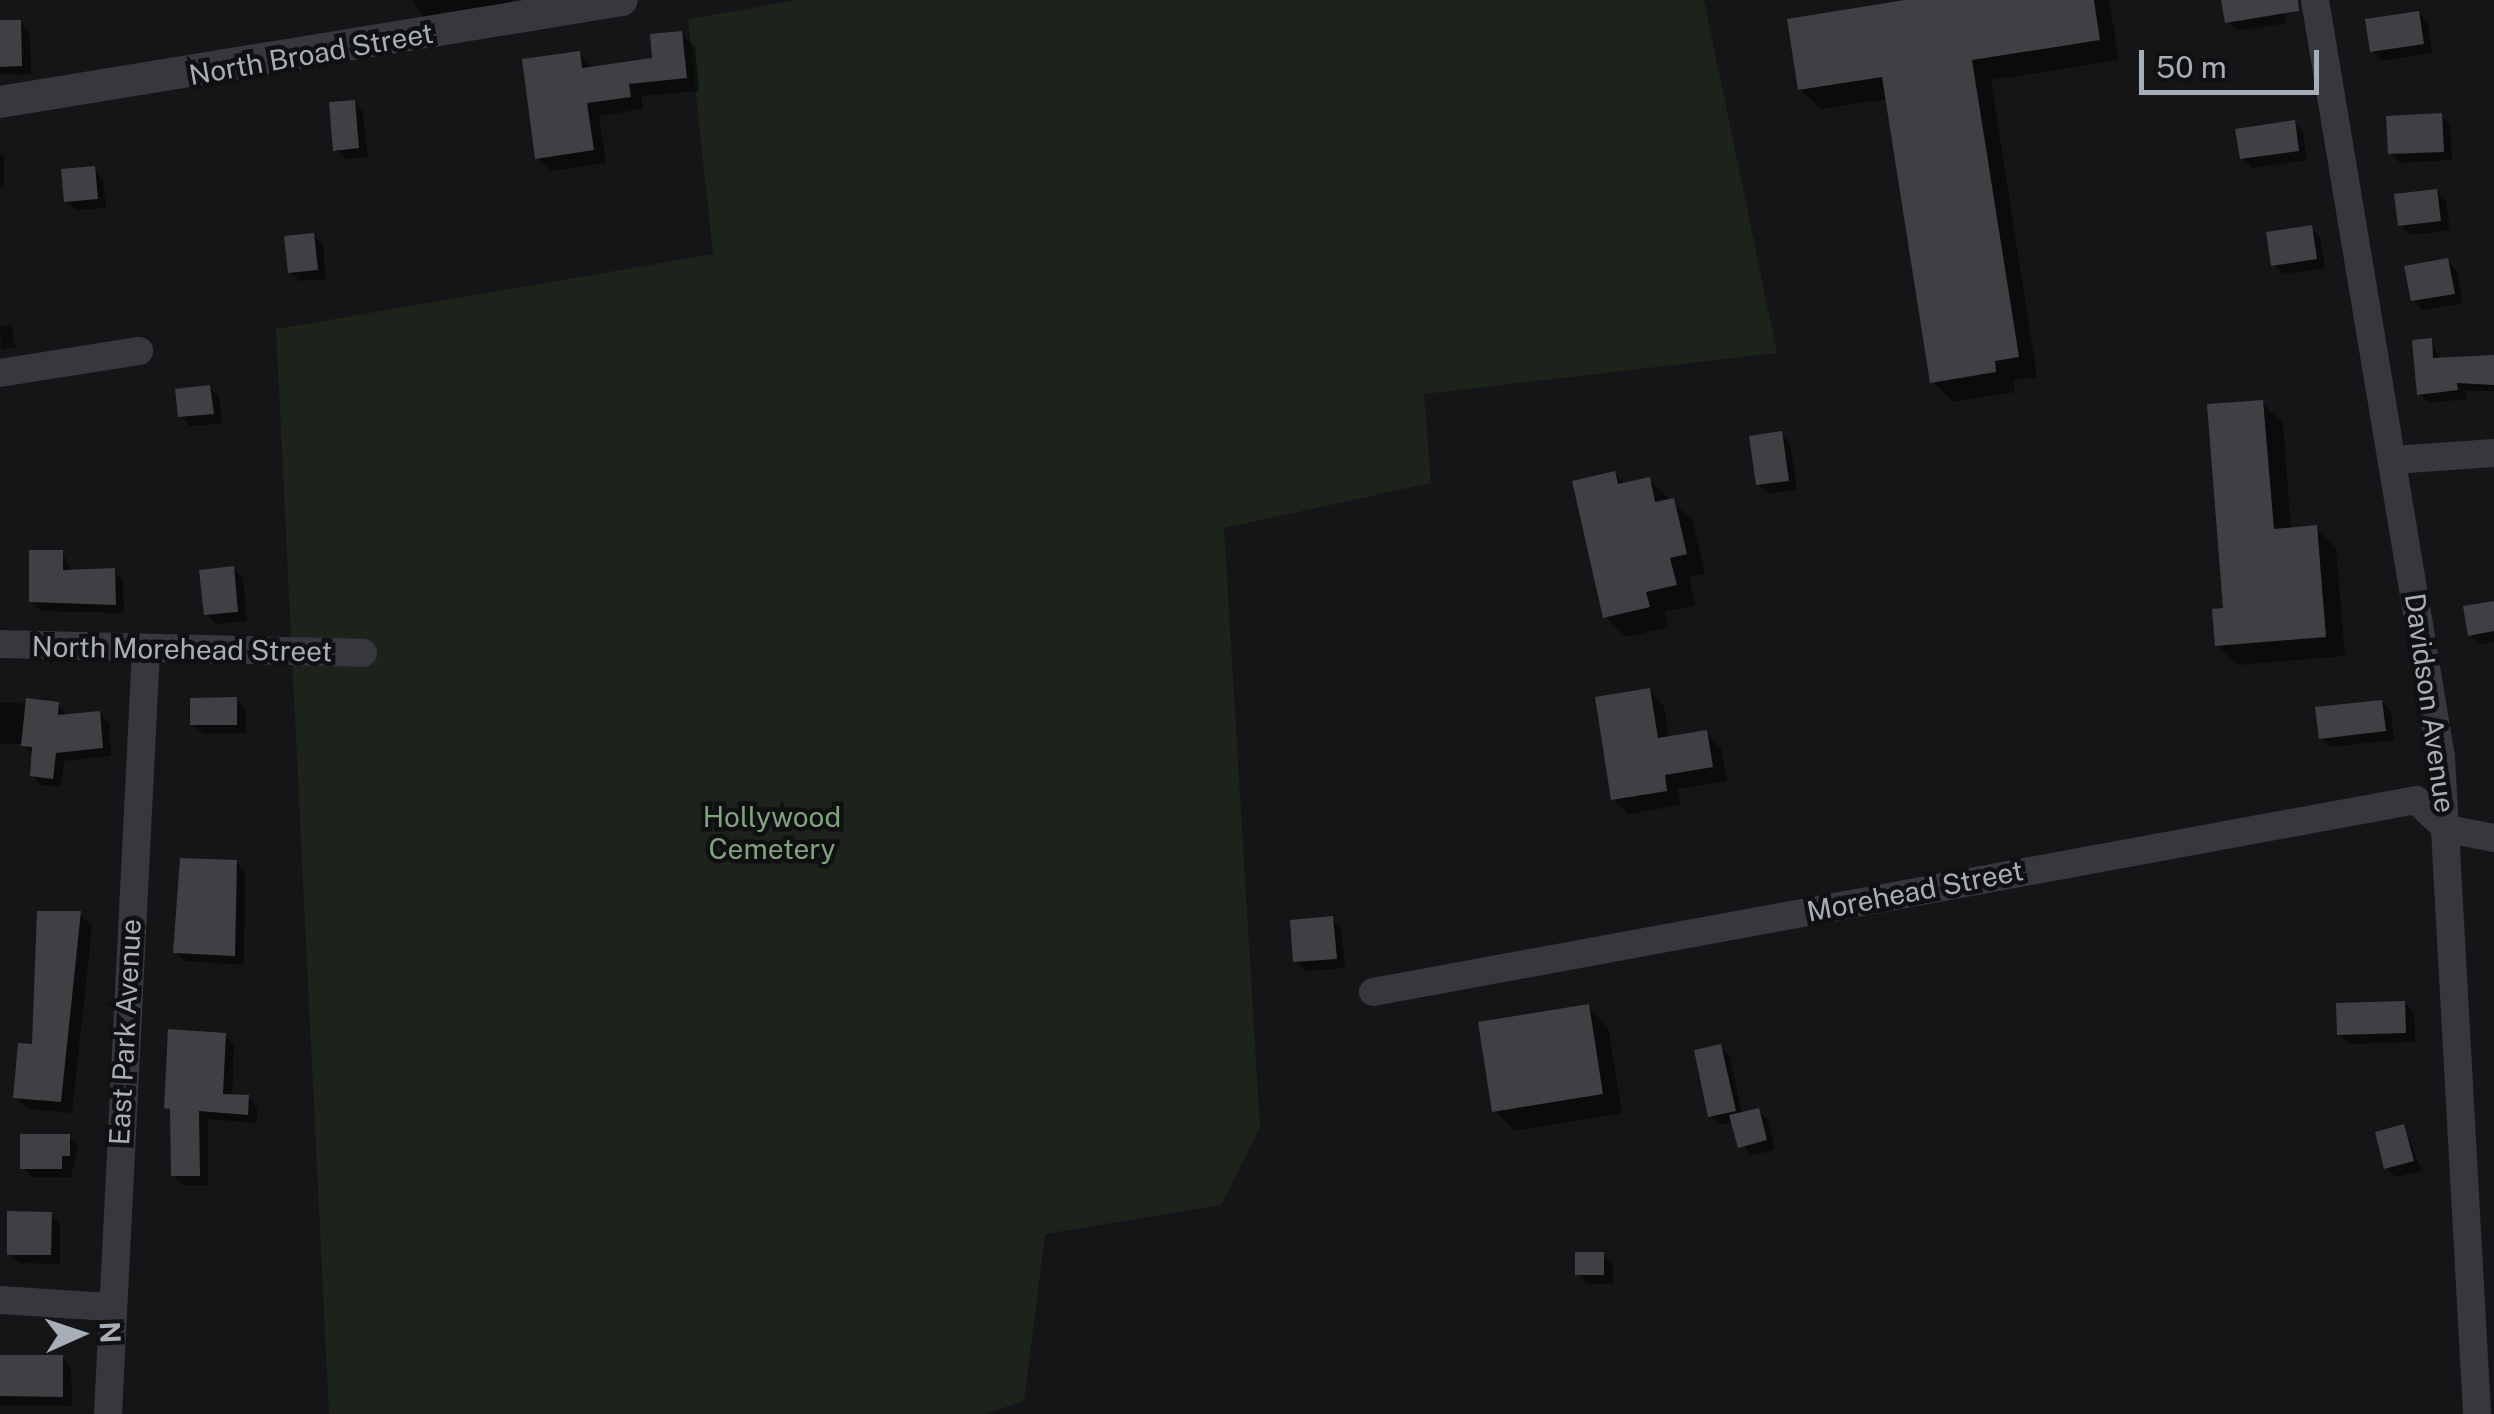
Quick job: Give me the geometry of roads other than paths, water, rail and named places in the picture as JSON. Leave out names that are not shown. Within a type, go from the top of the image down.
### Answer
[{"type":"street","name":"North Broad Street","points":[[0,102],[622,0]]},
{"type":"street","name":"Davidson Avenue","points":[[2316,0],[2439,738],[2477,1414]]},
{"type":"street","points":[[0,373],[139,351]]},
{"type":"street","points":[[2393,460],[2494,452]]},
{"type":"street","name":"North Morehead Street","points":[[0,644],[146,651],[363,653]]},
{"type":"street","name":"East Park Avenue","points":[[108,1414],[110,1307],[146,651]]},
{"type":"street","name":"Morehead Street","points":[[1373,992],[2416,800],[2447,829]]},
{"type":"street","points":[[2447,829],[2494,838]]},
{"type":"street","points":[[0,1300],[110,1307]]},
{"type":"park label","name":"Hollywood Cemetery","points":[[772,833]]}]
